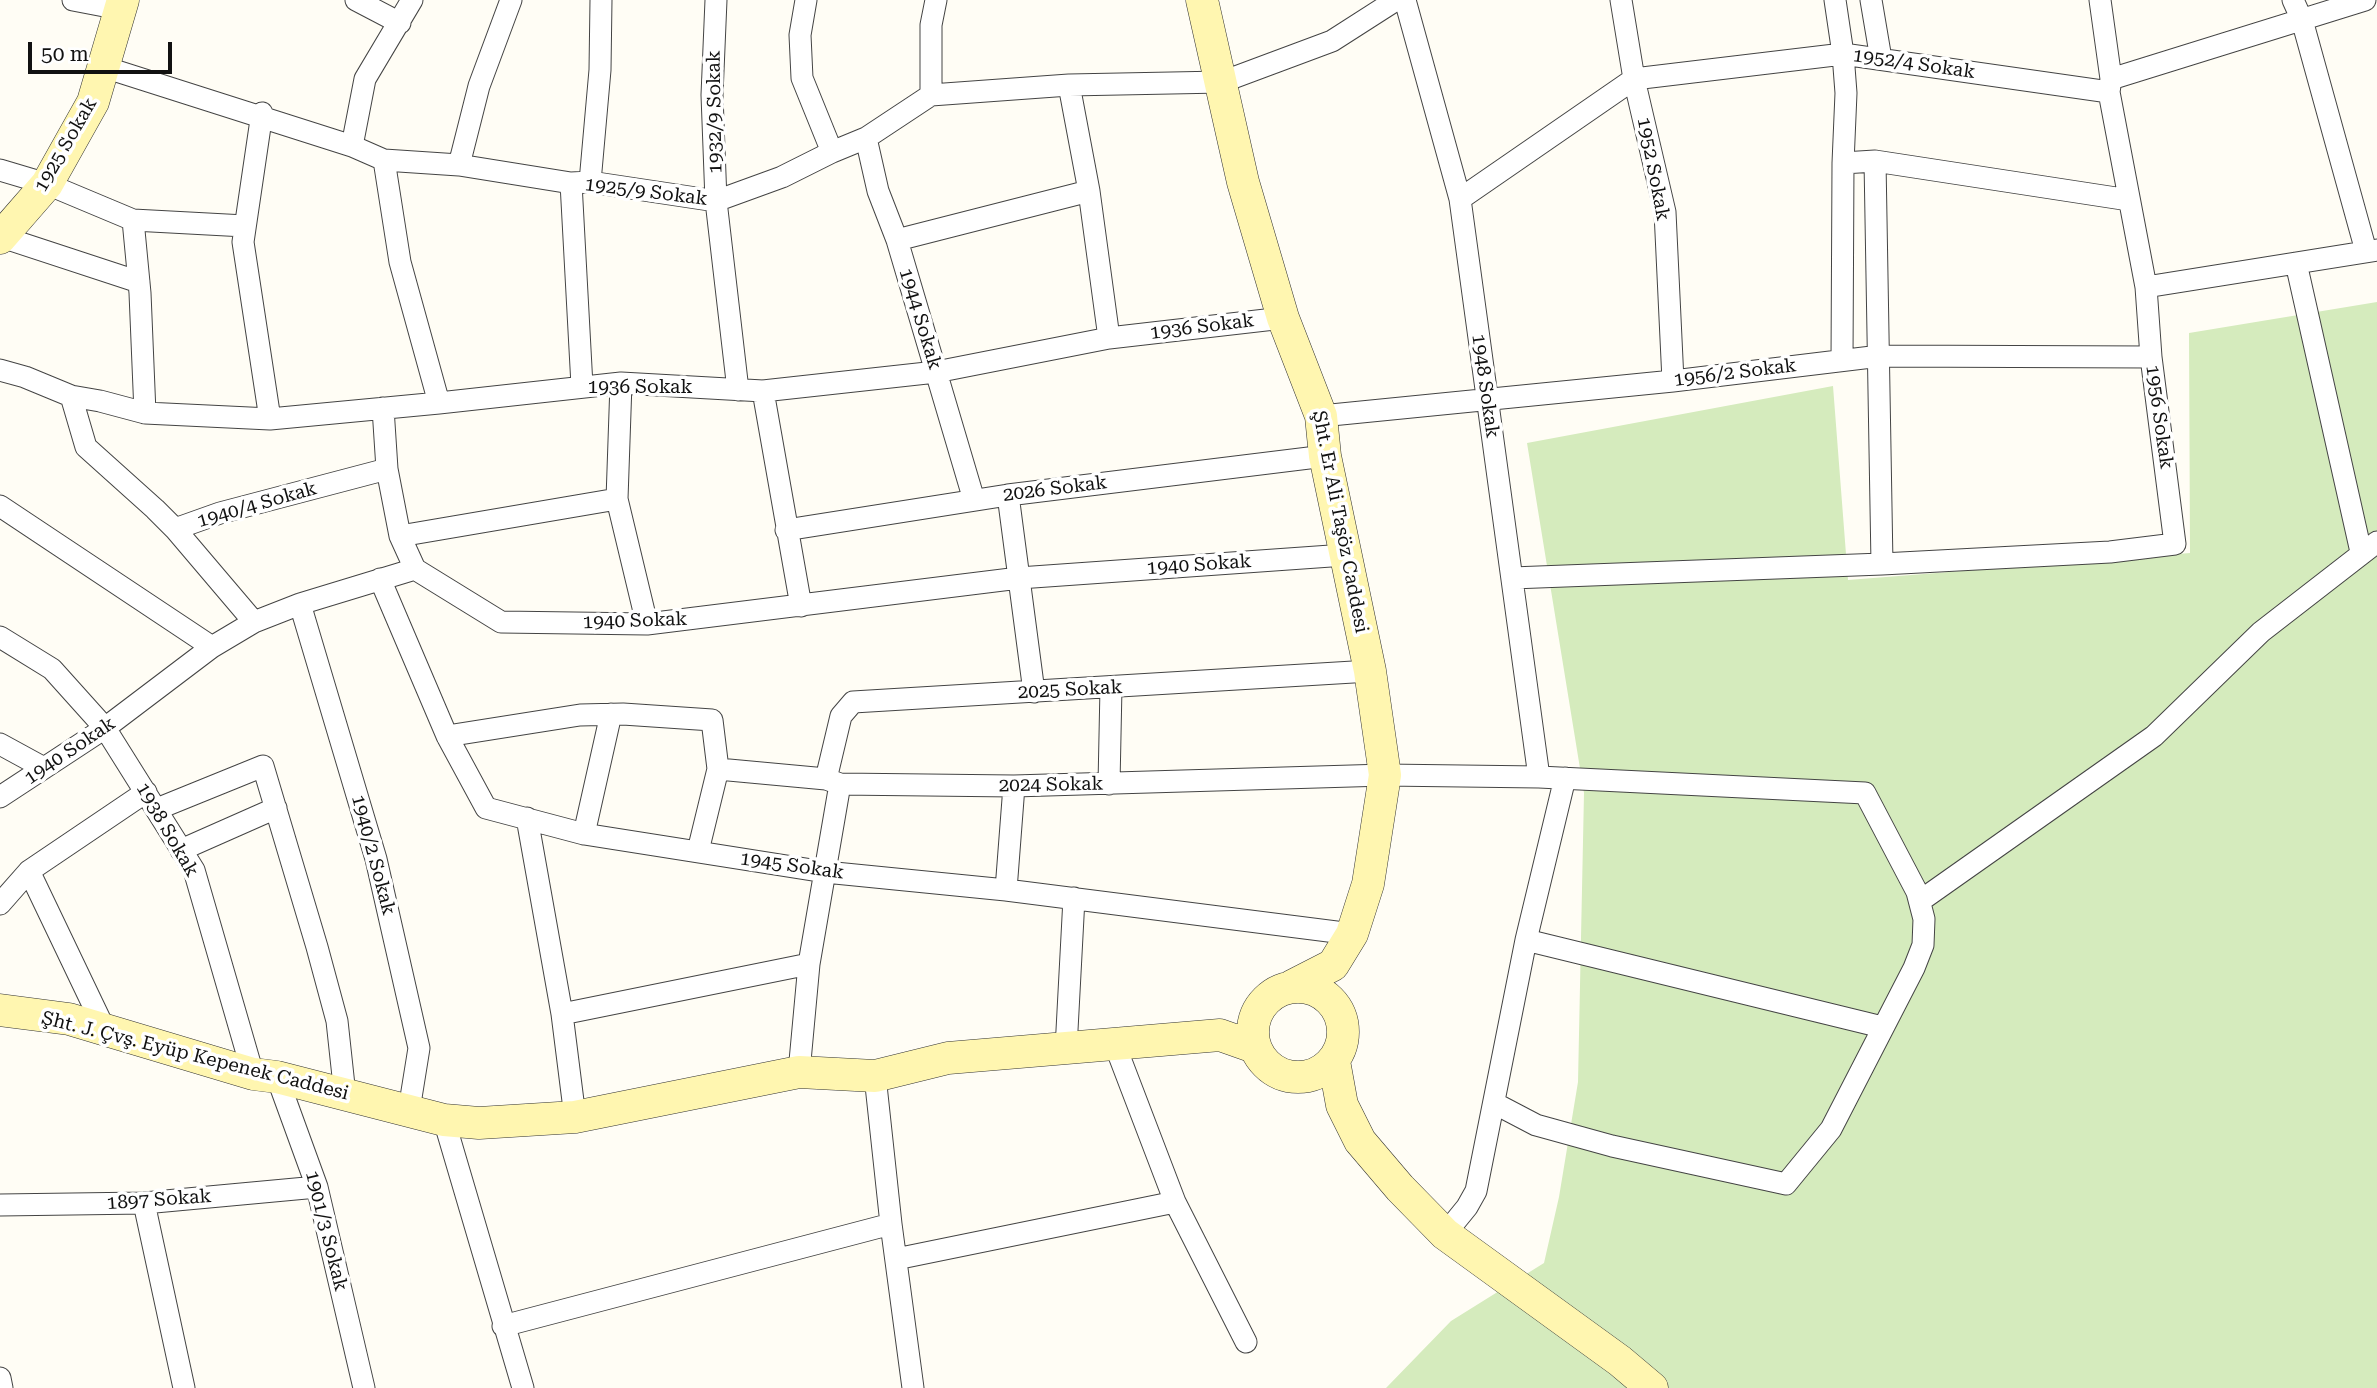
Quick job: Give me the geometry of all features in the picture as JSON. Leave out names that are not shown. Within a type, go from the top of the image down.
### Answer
[{"type":"street","points":[[73,0],[122,4]]},
{"type":"street","points":[[356,0],[400,23]]},
{"type":"street","points":[[352,146],[365,79],[412,0]]},
{"type":"street","points":[[459,165],[479,86],[511,0]]},
{"type":"street","points":[[582,386],[581,183],[600,70],[601,0]]},
{"type":"street","name":"1932/9 Sokak","points":[[716,0],[712,95],[716,201],[738,390]]},
{"type":"street","points":[[806,0],[800,35],[802,78],[832,152]]},
{"type":"street","points":[[931,95],[930,24],[936,0]]},
{"type":"street","name":"Şht. Er Ali Taşöz Caddesi","points":[[1202,0],[1242,182],[1283,318],[1321,416],[1325,456],[1370,671],[1385,775],[1368,884],[1353,934],[1333,965]]},
{"type":"street","name":"1925/9 Sokak","points":[[104,67],[262,115],[384,160],[459,165],[716,201],[782,177],[866,138],[931,95],[1069,85],[1222,82],[1332,41],[1396,0]]},
{"type":"street","name":"1948 Sokak","points":[[1405,0],[1460,200],[1539,776]]},
{"type":"street","name":"1952 Sokak","points":[[1621,0],[1634,79],[1665,212],[1673,381]]},
{"type":"street","points":[[1835,0],[1846,93],[1842,360]]},
{"type":"street","points":[[1871,0],[1881,60]]},
{"type":"street","name":"1956 Sokak","points":[[1882,564],[2110,552],[2175,544],[2151,357],[2146,287],[2110,85],[2099,0]]},
{"type":"street","points":[[2146,287],[2371,251],[2302,20],[2293,0]]},
{"type":"street","points":[[2110,85],[2365,0]]},
{"type":"street","name":"1925 Sokak","points":[[1,237],[47,184],[93,102],[122,4]]},
{"type":"street","name":"1952/4 Sokak","points":[[1634,79],[1843,54],[2110,85]]},
{"type":"street","points":[[1460,200],[1634,79]]},
{"type":"street","points":[[1069,85],[1088,191],[1109,338]]},
{"type":"street","points":[[262,115],[243,243],[270,419]]},
{"type":"street","name":"1944 Sokak","points":[[866,138],[878,191],[897,240],[974,500]]},
{"type":"street","points":[[384,160],[400,262],[439,404]]},
{"type":"street","points":[[1843,163],[1875,161],[2129,200]]},
{"type":"street","points":[[1513,578],[1882,564],[1875,161]]},
{"type":"street","points":[[0,170],[47,184],[133,220],[245,226]]},
{"type":"street","points":[[897,240],[1088,191]]},
{"type":"street","points":[[133,220],[139,282],[145,413]]},
{"type":"street","points":[[1,237],[139,282]]},
{"type":"street","points":[[1494,1103],[1536,1125],[1612,1146],[1786,1184],[1831,1129],[1919,957],[1924,933],[1920,901],[2154,736],[2261,632],[2369,547],[2297,263]]},
{"type":"street","name":"1936 Sokak","points":[[0,370],[71,396],[145,413],[270,419],[439,404],[621,383],[763,391],[936,372],[1109,338],[1283,318]]},
{"type":"street","name":"1956/2 Sokak","points":[[1321,416],[1673,381],[1880,356],[2151,357]]},
{"type":"street","points":[[621,383],[617,499],[647,624]]},
{"type":"street","points":[[763,391],[801,606]]},
{"type":"street","name":"1940/4 Sokak","points":[[71,396],[86,447],[176,530],[220,513],[387,470]]},
{"type":"street","points":[[383,408],[387,470],[400,536],[415,569]]},
{"type":"street","name":"2026 Sokak","points":[[786,530],[1008,495],[1325,456]]},
{"type":"street","points":[[1008,495],[1034,692]]},
{"type":"street","points":[[400,536],[617,499]]},
{"type":"street","points":[[0,506],[212,647]]},
{"type":"street","points":[[176,530],[254,622]]},
{"type":"street","name":"1940 Sokak","points":[[0,797],[105,728],[212,647],[254,622],[300,604],[415,569],[501,622],[647,624],[1019,578],[1345,555]]},
{"type":"street","name":"1945 Sokak","points":[[380,579],[447,736],[486,808],[584,834],[825,872],[1006,890],[1353,934]]},
{"type":"street","name":"1940/2 Sokak","points":[[300,604],[376,859],[419,1048],[409,1110]]},
{"type":"street","name":"1938 Sokak","points":[[0,637],[52,669],[105,728],[194,870],[265,1075]]},
{"type":"street","name":"2025 Sokak","points":[[799,1072],[809,964],[825,872],[841,716],[853,702],[1370,671]]},
{"type":"street","points":[[1109,784],[1111,687]]},
{"type":"street","points":[[584,834],[611,714]]},
{"type":"street","points":[[447,736],[580,715],[611,714],[712,720],[718,769],[698,851]]},
{"type":"street","points":[[0,744],[44,768]]},
{"type":"street","points":[[0,904],[29,871],[151,801],[263,766],[337,1021],[345,1095]]},
{"type":"street","name":"2024 Sokak","points":[[718,769],[833,781],[1014,786],[1385,775],[1539,776],[1865,793],[1920,901]]},
{"type":"street","points":[[1445,1234],[1476,1191],[1526,940],[1565,778]]},
{"type":"street","points":[[1006,890],[1014,786]]},
{"type":"street","points":[[181,850],[276,808]]},
{"type":"street","points":[[527,818],[562,1014],[575,1117]]},
{"type":"street","points":[[29,871],[105,1030]]},
{"type":"street","points":[[1066,1049],[1074,898]]},
{"type":"street","points":[[1526,940],[1882,1027]]},
{"type":"street","points":[[562,1014],[809,964]]},
{"type":"street","points":[[1220,1035],[1269,996],[1333,965],[1334,1003]]},
{"type":"street","points":[[1259,1006],[1253,1019],[1254,1047],[1271,1070],[1298,1078],[1323,1069],[1340,1050],[1344,1038],[1340,1014],[1334,1003],[1324,994],[1292,986]]},
{"type":"street","name":"Şht. J. Çvş. Eyüp Kepenek Caddesi","points":[[0,1010],[69,1020],[265,1075],[444,1120],[479,1123],[575,1117],[799,1072],[875,1076],[948,1058],[1220,1035]]},
{"type":"street","points":[[1220,1035],[1254,1047]]},
{"type":"street","points":[[1115,1045],[1175,1202],[1246,1342]]},
{"type":"street","points":[[1323,1069],[1360,1141],[1400,1188],[1445,1234],[1653,1388]]},
{"type":"street","name":"1901/3 Sokak","points":[[265,1075],[317,1187],[363,1388]]},
{"type":"street","points":[[875,1076],[913,1388]]},
{"type":"street","points":[[444,1120],[523,1388]]},
{"type":"street","name":"1897 Sokak","points":[[0,1205],[144,1203],[317,1187]]},
{"type":"street","points":[[896,1259],[1175,1202]]},
{"type":"street","points":[[144,1203],[184,1388]]},
{"type":"street","points":[[503,1326],[891,1224]]},
{"type":"street","points":[[0,1378],[2,1388]]},
{"type":"green space","points":[[2377,302],[2377,1388],[1386,1388],[1451,1321],[1544,1263],[1559,1197],[1578,1082],[1584,793],[1527,443],[1833,386],[1848,580],[2190,553],[2189,333]]}]
